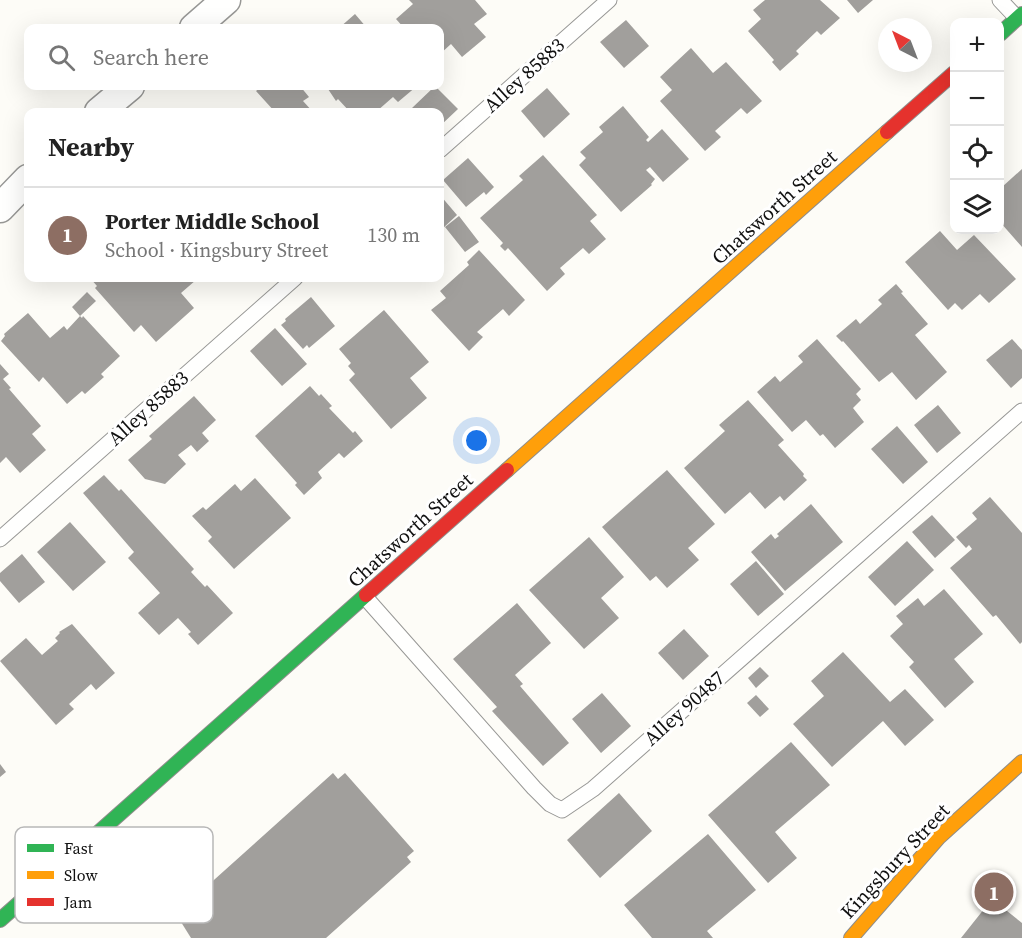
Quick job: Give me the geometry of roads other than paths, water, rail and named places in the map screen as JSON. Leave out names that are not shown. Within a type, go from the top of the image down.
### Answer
[{"type":"main road","points":[[1004,30],[1019,16]]},
{"type":"main road","name":"Chatsworth Street","points":[[105,827],[950,78]]},
{"type":"main road","name":"Kingsbury Street","points":[[850,938],[939,837],[1022,763]]},
{"type":"main road","name":"Chatsworth Street","points":[[0,920],[15,907]]},
{"type":"street","points":[[199,24],[226,0]]},
{"type":"street","points":[[104,108],[125,90]]},
{"type":"street","points":[[0,208],[24,183]]},
{"type":"lane","name":"Alley 85883","points":[[444,146],[609,0]]},
{"type":"lane","points":[[1000,0],[1019,16]]},
{"type":"lane","name":"Alley 85883","points":[[0,539],[290,282]]},
{"type":"lane","name":"Alley 90487","points":[[365,597],[542,796],[550,804],[562,810],[593,789],[1022,411]]},
{"type":"place","name":"Porter Middle School","points":[[994,892]]}]
